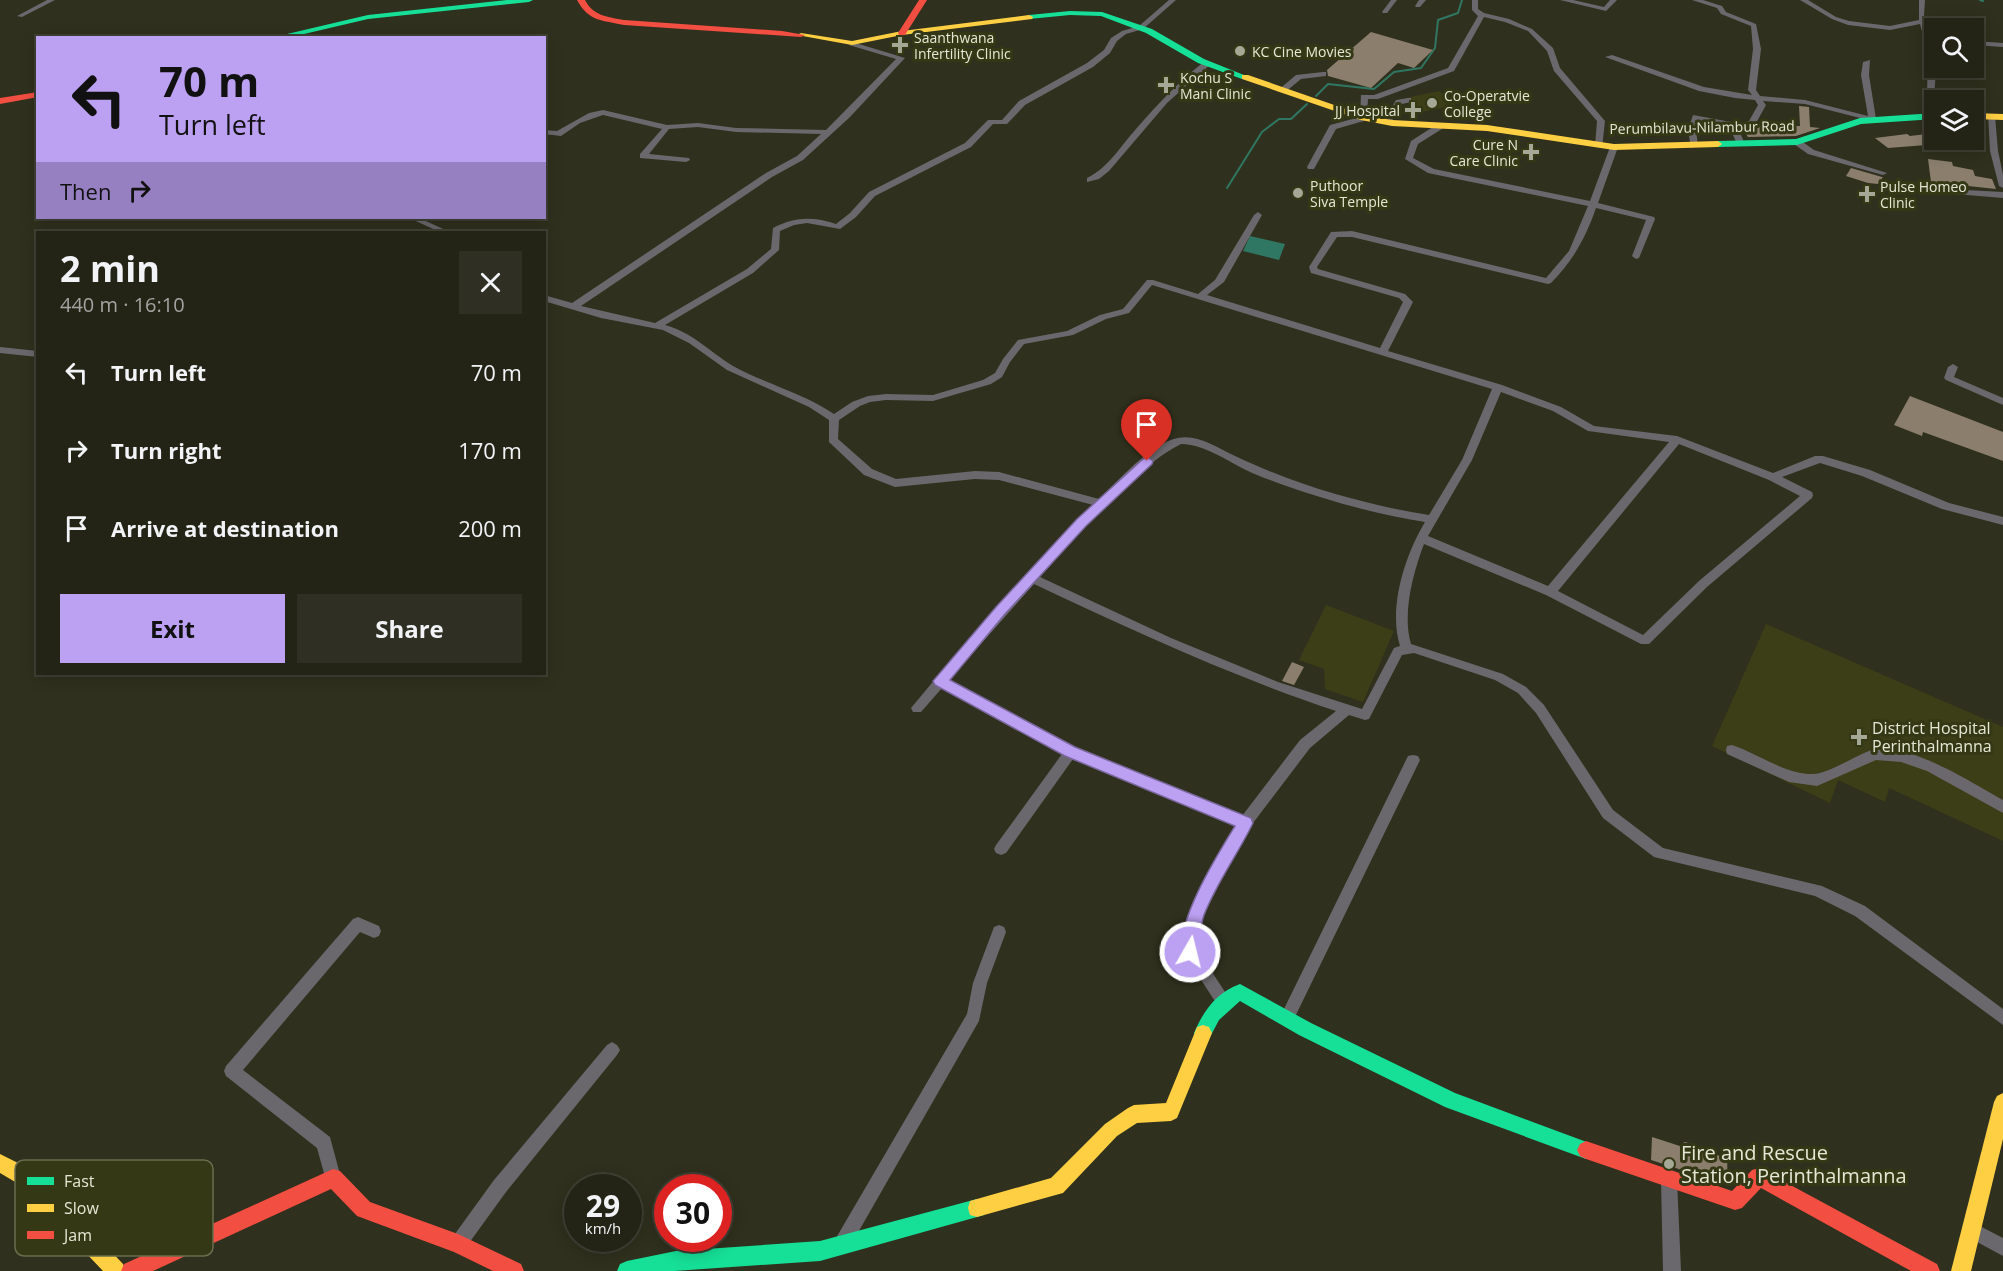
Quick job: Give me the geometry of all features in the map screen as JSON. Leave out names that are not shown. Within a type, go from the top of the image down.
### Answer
[{"type":"main road","name":"Perumbilavu-Nilambur Road","points":[[581,0],[589,13],[612,21],[660,26],[775,31],[852,43],[902,33],[1083,12],[1102,14],[1141,28],[1188,55],[1208,63],[1281,91],[1364,118],[1387,122],[1487,128],[1599,146],[1694,146],[1797,142],[1848,124],[1872,119],[1924,118]]},
{"type":"main road","points":[[902,33],[923,0]]},
{"type":"main road","points":[[280,36],[321,23],[346,19],[520,1]]},
{"type":"main road","points":[[0,101],[36,94]]},
{"type":"main road","name":"Perumbilavu-Nilambur Road","points":[[1848,124],[1872,126],[1924,119]]},
{"type":"main road","points":[[627,1271],[676,1261],[820,1251],[1056,1186],[1111,1130],[1134,1114],[1171,1112],[1208,1019],[1223,1001],[1240,992],[1451,1101],[1669,1180],[1735,1201],[1758,1177],[1930,1271]]},
{"type":"main road","points":[[1961,1271],[2003,1102]]},
{"type":"main road","points":[[0,1163],[15,1171]]},
{"type":"main road","points":[[213,1233],[333,1178],[364,1209],[458,1244],[514,1271]]},
{"type":"main road","points":[[102,1256],[116,1271]]},
{"type":"main road","points":[[131,1271],[164,1256]]},
{"type":"street","points":[[20,16],[52,0]]},
{"type":"street","points":[[657,326],[750,271],[775,250],[776,230],[790,222],[806,219],[837,227],[853,215],[872,194],[968,145],[991,122],[1004,122],[1022,103],[1090,64],[1124,32],[1141,28],[1173,0]]},
{"type":"street","points":[[1385,12],[1394,0]]},
{"type":"street","points":[[1475,0],[1475,10],[1482,15],[1507,20],[1530,30],[1550,50],[1557,69],[1601,121],[1599,146]]},
{"type":"street","points":[[1563,0],[1606,9],[1614,0]]},
{"type":"street","points":[[1695,0],[1720,7],[1723,13],[1754,25],[1757,49],[1752,90],[1762,105],[1752,123],[1743,127],[1737,135],[1741,144]]},
{"type":"street","points":[[1803,0],[1834,18],[1848,23],[1890,28],[1922,21]]},
{"type":"street","points":[[1922,0],[1924,25]]},
{"type":"street","points":[[1311,167],[1333,127],[1364,118],[1364,97],[1375,97],[1451,69],[1482,15]]},
{"type":"street","points":[[573,307],[769,175],[800,158],[847,115],[901,58],[852,43]]},
{"type":"street","points":[[1984,44],[2003,45]]},
{"type":"street","points":[[1608,57],[1702,89],[1735,96],[1755,96],[1828,107],[1872,119],[1865,75],[1868,62]]},
{"type":"street","points":[[1090,180],[1114,163],[1124,148],[1152,117],[1192,75],[1208,63]]},
{"type":"street","points":[[1281,91],[1299,77],[1323,74]]},
{"type":"street","points":[[1387,122],[1399,102],[1408,100]]},
{"type":"street","points":[[546,132],[558,134],[581,119],[602,112],[612,112],[652,126],[667,128],[698,125],[736,130],[826,132]]},
{"type":"street","points":[[1997,116],[1990,133],[1996,169],[2003,186]]},
{"type":"street","points":[[1694,146],[1692,130],[1696,117],[1743,127]]},
{"type":"street","points":[[1442,125],[1414,144],[1409,159],[1431,171],[1651,219],[1636,256]]},
{"type":"street","points":[[667,128],[643,156],[686,160]]},
{"type":"street","points":[[1797,142],[1811,152],[1883,173]]},
{"type":"street","points":[[1382,353],[1408,302],[1402,296],[1314,271],[1313,267],[1334,234],[1352,234],[1548,280],[1559,270],[1576,245],[1595,205],[1614,147]]},
{"type":"street","points":[[1931,190],[2003,195]]},
{"type":"street","points":[[1206,299],[1202,295],[1219,282],[1258,215]]},
{"type":"street","points":[[415,219],[444,231]]},
{"type":"street","points":[[834,420],[856,404],[868,399],[933,398],[987,382],[999,375],[1006,361],[1021,342],[1070,333],[1103,317],[1126,311],[1150,282],[1498,387],[1557,409],[1592,429],[1677,439],[1773,477],[1808,495],[1705,582],[1660,623],[1645,641],[1550,592],[1421,538]]},
{"type":"street","points":[[546,299],[601,315],[666,328],[692,341],[730,368],[813,405],[834,420]]},
{"type":"street","points":[[0,350],[36,354]]},
{"type":"street","points":[[1953,367],[1949,378],[2003,402]]},
{"type":"street","points":[[1407,649],[1402,633],[1401,613],[1414,556],[1421,538],[1467,460],[1498,387]]},
{"type":"street","points":[[834,420],[833,440],[868,472],[895,483],[975,475],[999,476],[1101,503]]},
{"type":"street","points":[[1550,592],[1677,439]]},
{"type":"street","points":[[917,708],[1101,503],[1164,448],[1186,440],[1194,441],[1259,472],[1306,489],[1398,514],[1433,519]]},
{"type":"street","points":[[1773,477],[1820,459],[1866,474],[1946,506],[2003,521]]},
{"type":"street","points":[[1032,578],[1188,650],[1274,685],[1365,715],[1398,651],[1414,648],[1499,676],[1521,690],[1540,708],[1608,814],[1659,853],[1817,890],[1860,912],[2003,1018]]},
{"type":"street","points":[[940,681],[1070,752],[1245,823]]},
{"type":"street","points":[[1223,1001],[1190,952],[1195,918],[1216,872],[1245,823],[1305,744],[1347,709]]},
{"type":"street","points":[[1732,750],[1794,778],[1817,780],[1875,755],[1901,758],[1931,767],[2003,807]]},
{"type":"street","points":[[1001,849],[1070,752]]},
{"type":"street","points":[[1287,1018],[1413,759]]},
{"type":"street","points":[[333,1178],[324,1143],[232,1071],[357,924],[374,930]]},
{"type":"street","points":[[841,1245],[975,1016],[980,983],[999,932]]},
{"type":"street","points":[[458,1244],[500,1186],[612,1050]]},
{"type":"street","points":[[1669,1180],[1672,1271]]},
{"type":"street","points":[[1971,1229],[2003,1247]]},
{"type":"shaded area","name":"Co-Operatvie College","points":[[1439,91],[1456,105],[1422,112],[1405,98]]},
{"type":"shaded area","points":[[1326,605],[1394,631],[1363,702],[1325,689],[1324,669],[1299,660]]},
{"type":"shaded area","name":"District Hospital Perinthalmanna","points":[[1766,624],[2003,727],[2003,841],[1889,788],[1885,802],[1838,780],[1830,803],[1712,746]]},
{"type":"water","points":[[1250,236],[1285,244],[1279,260],[1243,251]]},
{"type":"building","points":[[1371,32],[1433,50],[1414,68],[1398,63],[1371,88],[1328,76],[1327,70]]},
{"type":"building","points":[[1799,106],[1809,107],[1810,127],[1820,128],[1796,136],[1748,137],[1745,133],[1751,129],[1757,129],[1758,125],[1800,126]]},
{"type":"building","points":[[1924,134],[1924,145],[1888,148],[1875,138]]},
{"type":"building","points":[[1928,159],[1952,162],[1953,166],[1973,170],[1975,176],[1992,179],[1996,189],[1931,182]]},
{"type":"building","points":[[1851,168],[1883,177],[1878,184],[1868,183],[1846,176]]},
{"type":"building","points":[[1910,396],[2003,432],[2003,461],[1923,432],[1922,436],[1894,425]]},
{"type":"building","points":[[1292,662],[1304,667],[1294,685],[1282,681]]},
{"type":"building","name":"Fire and Rescue Station, Perinthalmanna","points":[[1652,1137],[1683,1147],[1684,1142],[1694,1144],[1696,1149],[1727,1158],[1728,1185],[1651,1160]]},
{"type":"waterway","points":[[1316,96],[1328,84],[1374,89],[1394,72],[1421,68],[1435,48],[1438,20],[1458,13],[1462,0]]},
{"type":"waterway","points":[[1227,188],[1262,132],[1279,119],[1291,119],[1307,104]]},
{"type":"traffic: fast","points":[[283,36],[368,17],[529,0]]},
{"type":"traffic: fast","points":[[1029,17],[1070,13],[1102,14],[1149,31],[1201,61],[1245,77]]},
{"type":"traffic: fast","points":[[1718,144],[1797,142],[1860,121],[1924,117]]},
{"type":"traffic: fast","points":[[1203,1033],[1217,1009],[1240,992],[1305,1029],[1451,1101],[1586,1150]]},
{"type":"traffic: fast","points":[[627,1271],[676,1261],[820,1251],[977,1208]]},
{"type":"traffic: slow","points":[[801,35],[852,43],[902,33],[1029,17]]},
{"type":"traffic: slow","points":[[1245,77],[1364,118],[1392,123],[1487,128],[1614,147],[1718,144]]},
{"type":"traffic: slow","points":[[1984,116],[2003,117]]},
{"type":"traffic: slow","points":[[977,1208],[1056,1186],[1111,1130],[1134,1114],[1171,1112],[1203,1033]]},
{"type":"traffic: slow","points":[[1961,1271],[2003,1102]]},
{"type":"traffic: slow","points":[[0,1163],[15,1171]]},
{"type":"traffic: slow","points":[[102,1256],[116,1271]]},
{"type":"traffic: jam","points":[[581,0],[588,12],[601,18],[624,22],[801,35]]},
{"type":"traffic: jam","points":[[902,33],[923,0]]},
{"type":"traffic: jam","points":[[0,101],[36,94]]},
{"type":"traffic: jam","points":[[1586,1150],[1735,1201],[1759,1177],[1930,1271]]},
{"type":"traffic: jam","points":[[213,1233],[333,1178],[364,1209],[458,1244],[514,1271]]},
{"type":"traffic: jam","points":[[131,1271],[164,1256]]},
{"type":"place","name":"Saanthwana Infertility Clinic","points":[[900,45]]},
{"type":"place","name":"KC Cine Movies","points":[[1240,51]]},
{"type":"place","name":"Kochu S Mani Clinic","points":[[1166,85]]},
{"type":"place","name":"Co-Operatvie College","points":[[1432,103]]},
{"type":"place","name":"JJ Hospital","points":[[1413,110]]},
{"type":"place","name":"Cure N Care Clinic","points":[[1531,152]]},
{"type":"place","name":"Puthoor Siva Temple","points":[[1298,193]]},
{"type":"place","name":"Pulse Homeo Clinic","points":[[1867,194]]},
{"type":"place","name":"District Hospital Perinthalmanna","points":[[1859,737]]},
{"type":"place","name":"Fire and Rescue Station, Perinthalmanna","points":[[1669,1164]]},
{"type":"route","points":[[1147,461],[1081,523],[1000,610],[972,646],[940,681],[1070,752],[1245,823],[1216,872],[1195,918],[1190,952]]}]
